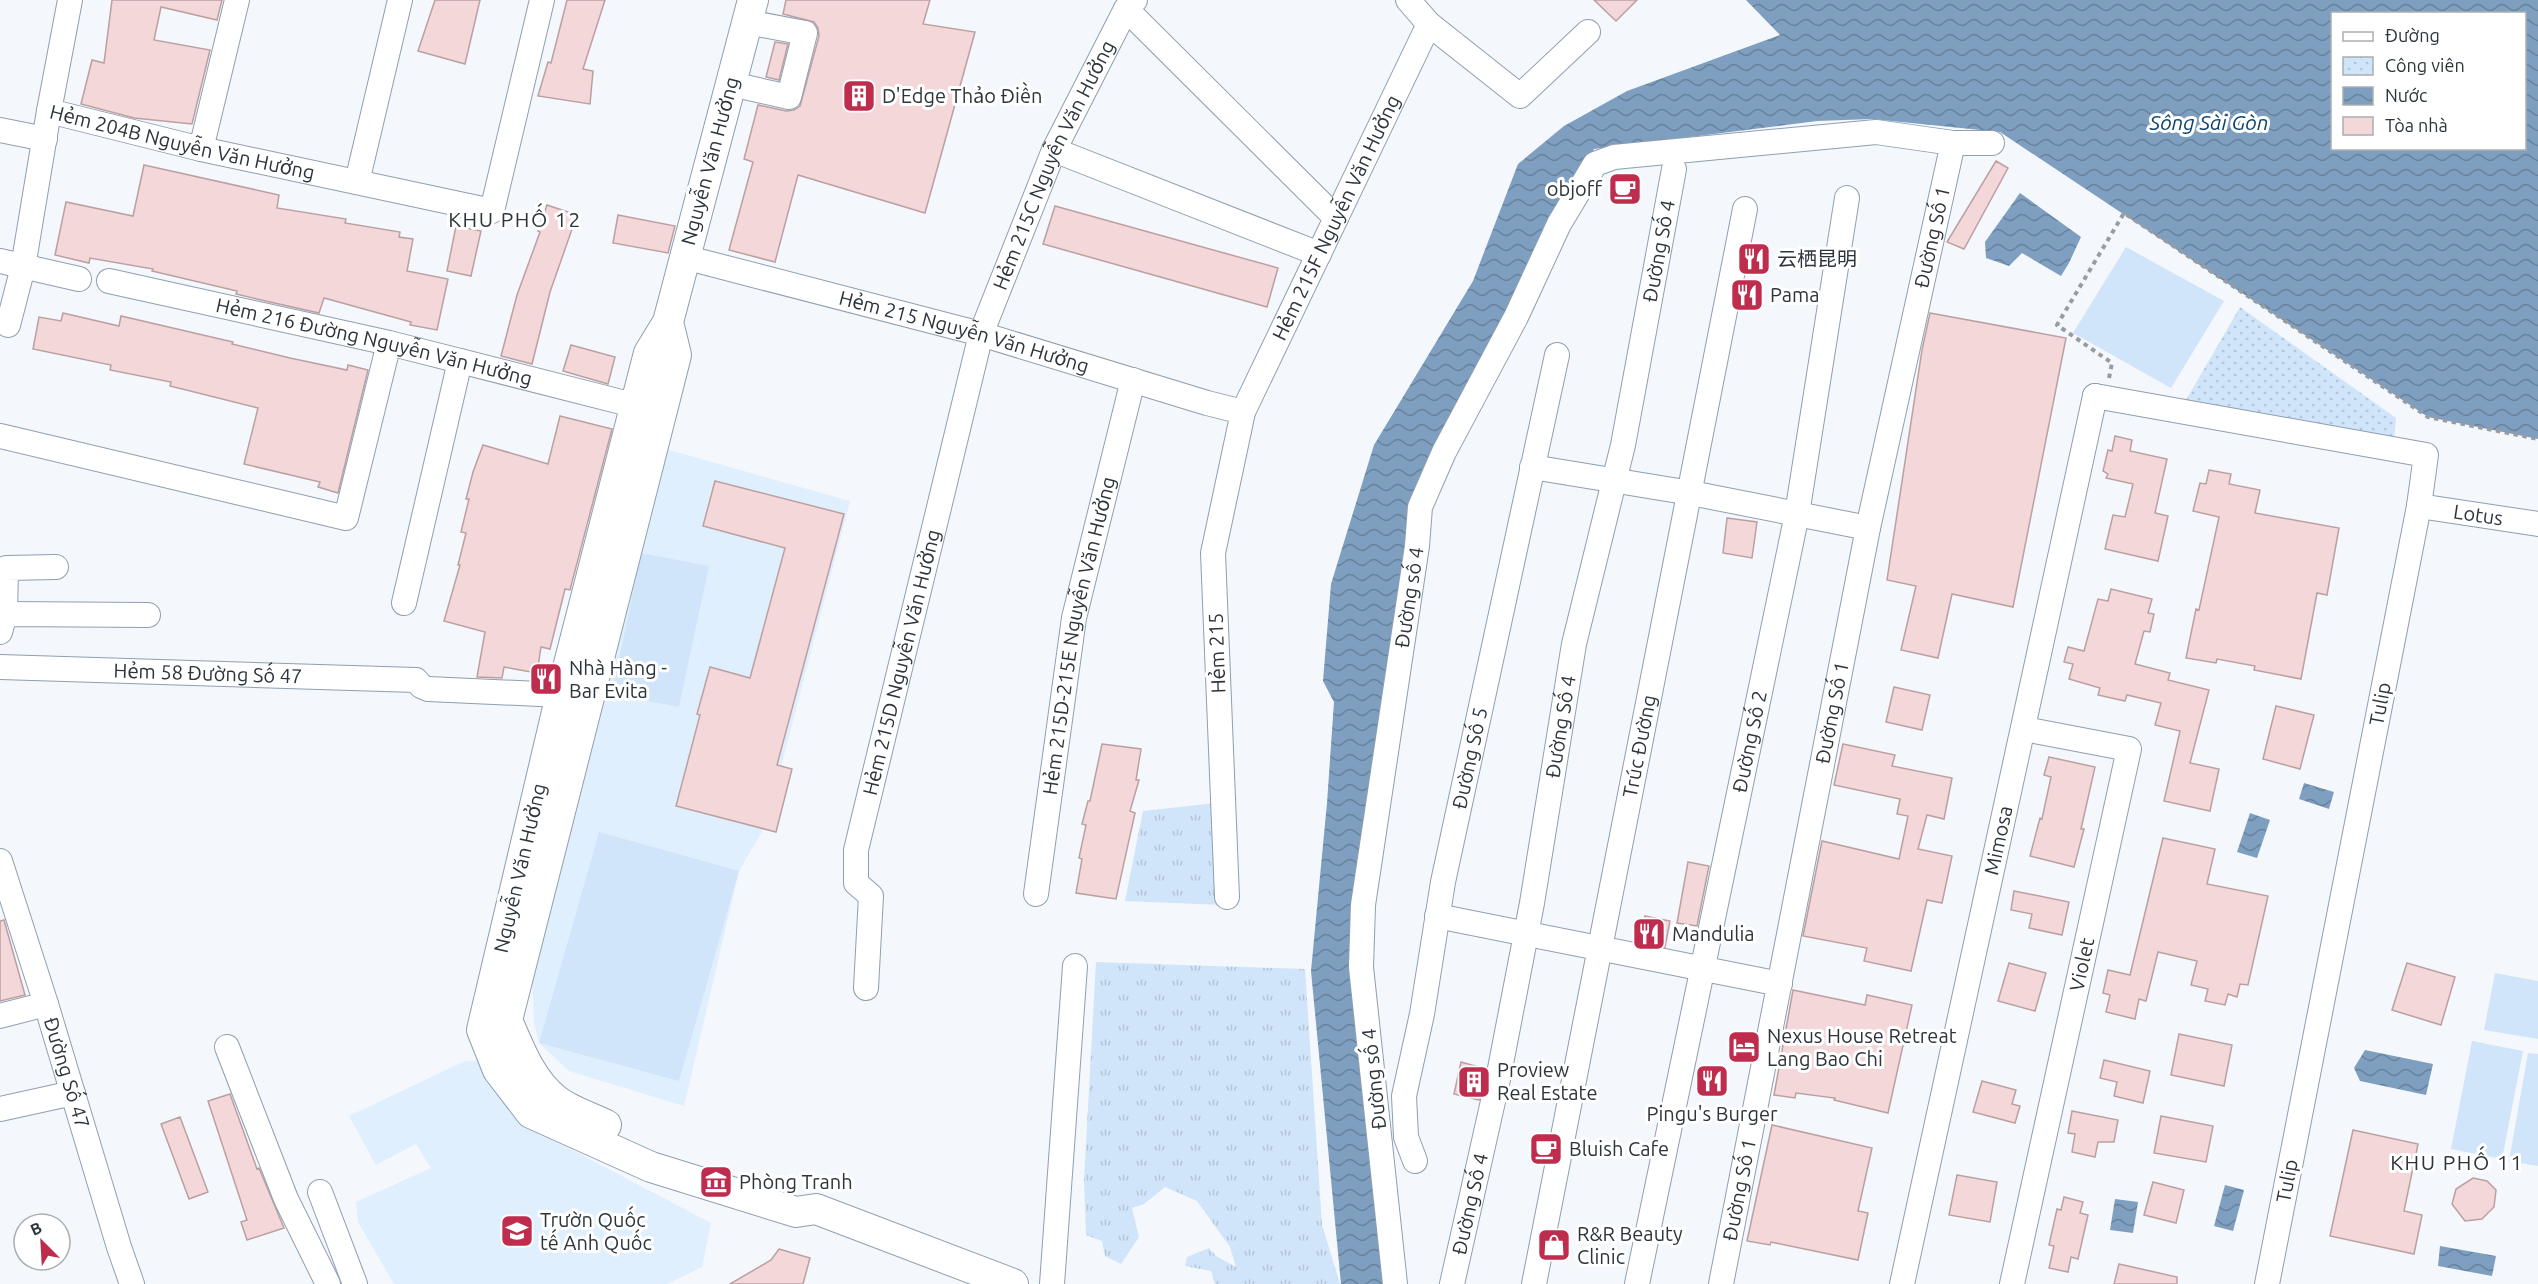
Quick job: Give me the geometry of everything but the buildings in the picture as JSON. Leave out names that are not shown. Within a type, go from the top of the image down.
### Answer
[{"type":"main road","name":"Nguyễn Văn Hưởng","points":[[750,11],[668,322],[649,353],[637,406],[619,530],[507,1020],[522,1055],[539,1083],[556,1100],[655,1147],[805,1196],[816,1209],[1013,1284]]},
{"type":"main road","name":"Nguyễn Văn Hưởng","points":[[668,322],[676,355],[619,530],[561,695],[482,1030],[498,1070],[531,1113],[640,1162],[796,1212],[816,1209]]},
{"type":"street","name":"Hẻm 204B Nguyễn Văn Hưởng","points":[[69,0],[49,111],[201,149],[492,211],[542,0]]},
{"type":"street","points":[[201,149],[237,0]]},
{"type":"street","points":[[357,182],[400,0]]},
{"type":"street","points":[[1408,0],[1429,24],[1520,96],[1588,32]]},
{"type":"street","points":[[1131,4],[1336,218]]},
{"type":"street","name":"Hẻm 215C Nguyễn Văn Hưởng","points":[[981,334],[1054,150],[1131,4]]},
{"type":"street","points":[[731,84],[789,97],[805,33],[750,11]]},
{"type":"street","name":"Hẻm 215F Nguyễn Văn Hưởng","points":[[1243,412],[1429,24]]},
{"type":"street","points":[[8,326],[23,267],[49,111]]},
{"type":"street","points":[[0,130],[45,139]]},
{"type":"street","points":[[1679,157],[1876,132],[1953,143],[1992,143]]},
{"type":"street","name":"Đường Số 1","points":[[1721,1284],[1868,528],[1953,143]]},
{"type":"street","points":[[1054,150],[1319,254]]},
{"type":"street","name":"Đường số 4","points":[[1395,1284],[1382,1149],[1360,967],[1363,905],[1414,569],[1420,507],[1444,452],[1516,317],[1559,224],[1595,164],[1614,157],[1679,157]]},
{"type":"street","name":"Đường Số 4","points":[[1452,1284],[1498,1079],[1527,933],[1574,644],[1623,445],[1679,157]]},
{"type":"street","name":"Đường Số 2","points":[[1637,1284],[1797,514],[1847,198]]},
{"type":"street","name":"Trúc Đường","points":[[1534,1284],[1745,209]]},
{"type":"street","name":"Hẻm 215 Nguyễn Văn Hưởng","points":[[684,256],[981,334],[1243,412]]},
{"type":"street","points":[[0,261],[79,279]]},
{"type":"street","name":"Hẻm 216 Đường Nguyễn Văn Hưởng","points":[[109,281],[389,343],[637,406]]},
{"type":"street","name":"Hẻm 215D Nguyễn Văn Hưởng","points":[[866,988],[871,896],[856,882],[856,850],[981,334]]},
{"type":"street","points":[[0,436],[346,518],[389,343]]},
{"type":"street","name":"Đường Số 5","points":[[1415,1161],[1406,1137],[1404,1096],[1422,1014],[1437,916],[1557,355]]},
{"type":"street","points":[[404,603],[460,361]]},
{"type":"street","name":"Hẻm 215D-215E Nguyễn Văn Hưởng","points":[[1036,894],[1074,618],[1133,380]]},
{"type":"street","name":"Tulip","points":[[2102,389],[2426,455],[2419,506],[2267,1284]]},
{"type":"street","name":"Mimosa","points":[[1902,1284],[2024,729],[2102,389]]},
{"type":"street","name":"Hẻm 215","points":[[1227,897],[1214,553],[1243,412]]},
{"type":"street","points":[[1532,467],[1690,493],[1868,528]]},
{"type":"street","name":"Lotus","points":[[2419,506],[2538,524]]},
{"type":"street","points":[[56,567],[6,568],[3,623],[148,615]]},
{"type":"street","name":"Hẻm 58 Đường Số 47","points":[[0,667],[416,680],[428,689],[561,695]]},
{"type":"street","name":"Violet","points":[[2012,1284],[2129,749],[2024,729]]},
{"type":"street","name":"Đường Số 47","points":[[0,861],[46,1004],[118,1247],[132,1284]]},
{"type":"street","points":[[1437,916],[1780,984]]},
{"type":"street","points":[[1052,1284],[1075,966]]},
{"type":"street","points":[[0,1016],[46,1004]]},
{"type":"street","points":[[227,1047],[286,1199],[328,1284]]},
{"type":"street","points":[[0,1109],[73,1093]]},
{"type":"street","points":[[320,1192],[355,1284]]},
{"type":"path","points":[[2102,389],[2112,363],[2057,324],[2124,213],[2428,417],[2538,439]]},
{"type":"shaded area","points":[[666,449],[850,501],[766,825],[739,871],[684,1106],[569,1071],[539,1043],[534,1023],[532,976]]},
{"type":"shaded area","points":[[487,1059],[523,1124],[711,1223],[702,1267],[667,1284],[394,1284],[358,1222],[356,1202],[431,1168],[416,1144],[376,1165],[349,1116],[463,1062]]},
{"type":"green space","points":[[2126,247],[2224,301],[2171,388],[2073,333]]},
{"type":"green space","points":[[2240,307],[2396,418],[2394,440],[2186,400]]},
{"type":"green space","points":[[641,553],[709,566],[679,707],[612,694]]},
{"type":"green space","points":[[1216,803],[1222,905],[1125,901],[1143,811]]},
{"type":"green space","points":[[599,832],[739,871],[679,1081],[539,1043]]},
{"type":"green space","points":[[1096,962],[1305,969],[1322,1225],[1340,1284],[1215,1284],[1211,1271],[1185,1266],[1187,1257],[1209,1248],[1216,1256],[1236,1267],[1230,1247],[1197,1201],[1165,1187],[1144,1204],[1132,1208],[1139,1237],[1121,1264],[1105,1256],[1102,1241],[1086,1235],[1084,1181]]},
{"type":"green space","points":[[2495,973],[2538,981],[2538,1039],[2484,1030]]},
{"type":"green space","points":[[2472,1041],[2523,1051],[2502,1159],[2451,1149]]},
{"type":"green space","points":[[2528,1053],[2538,1054],[2538,1166],[2509,1161]]},
{"type":"water","name":"Sông Sài Gòn","points":[[1746,0],[2538,0],[2538,439],[2428,417],[2000,132],[1872,119],[1817,121],[1594,149],[1408,507],[1399,606],[1354,904],[1388,1284],[1341,1284],[1311,971],[1334,702],[1323,681],[1331,584],[1374,445],[1473,281],[1518,164],[1564,126],[1627,91],[1780,35]]},
{"type":"water","points":[[2020,193],[2081,237],[2061,276],[2022,253],[2009,266],[1986,258],[1985,242]]},
{"type":"water","points":[[2304,783],[2334,792],[2329,809],[2299,799]]},
{"type":"water","points":[[2250,813],[2270,820],[2257,858],[2237,852]]},
{"type":"water","points":[[2365,1050],[2433,1064],[2426,1095],[2360,1081],[2354,1068]]},
{"type":"water","points":[[2225,1185],[2244,1190],[2233,1231],[2214,1226]]},
{"type":"water","points":[[2115,1199],[2138,1202],[2133,1233],[2110,1230]]},
{"type":"water","points":[[2440,1246],[2496,1256],[2492,1276],[2438,1266]]},
{"type":"place","name":"D'Edge Thảo Điền","points":[[859,96]]},
{"type":"place","name":"objoff","points":[[1625,189]]},
{"type":"place","name":"云栖昆明","points":[[1754,259]]},
{"type":"place","name":"Pama","points":[[1747,295]]},
{"type":"place","name":"Nhà Hàng - Bar Evita","points":[[546,679]]},
{"type":"place","name":"Mandulia","points":[[1649,934]]},
{"type":"place","name":"Nexus House Retreat Lang Bao Chi","points":[[1744,1047]]},
{"type":"place","name":"Pingu's Burger","points":[[1712,1081]]},
{"type":"place","name":"Proview Real Estate","points":[[1474,1082]]},
{"type":"place","name":"Bluish Cafe","points":[[1546,1149]]},
{"type":"place","name":"Phòng Tranh","points":[[716,1182]]},
{"type":"place","name":"Trườn Quốc tế Anh Quốc","points":[[517,1231]]},
{"type":"place","name":"R&R Beauty Clinic","points":[[1554,1245]]},
{"type":"district","name":"KHU PHỐ 12","points":[[515,220]]},
{"type":"district","name":"KHU PHỐ 11","points":[[2457,1163]]}]
